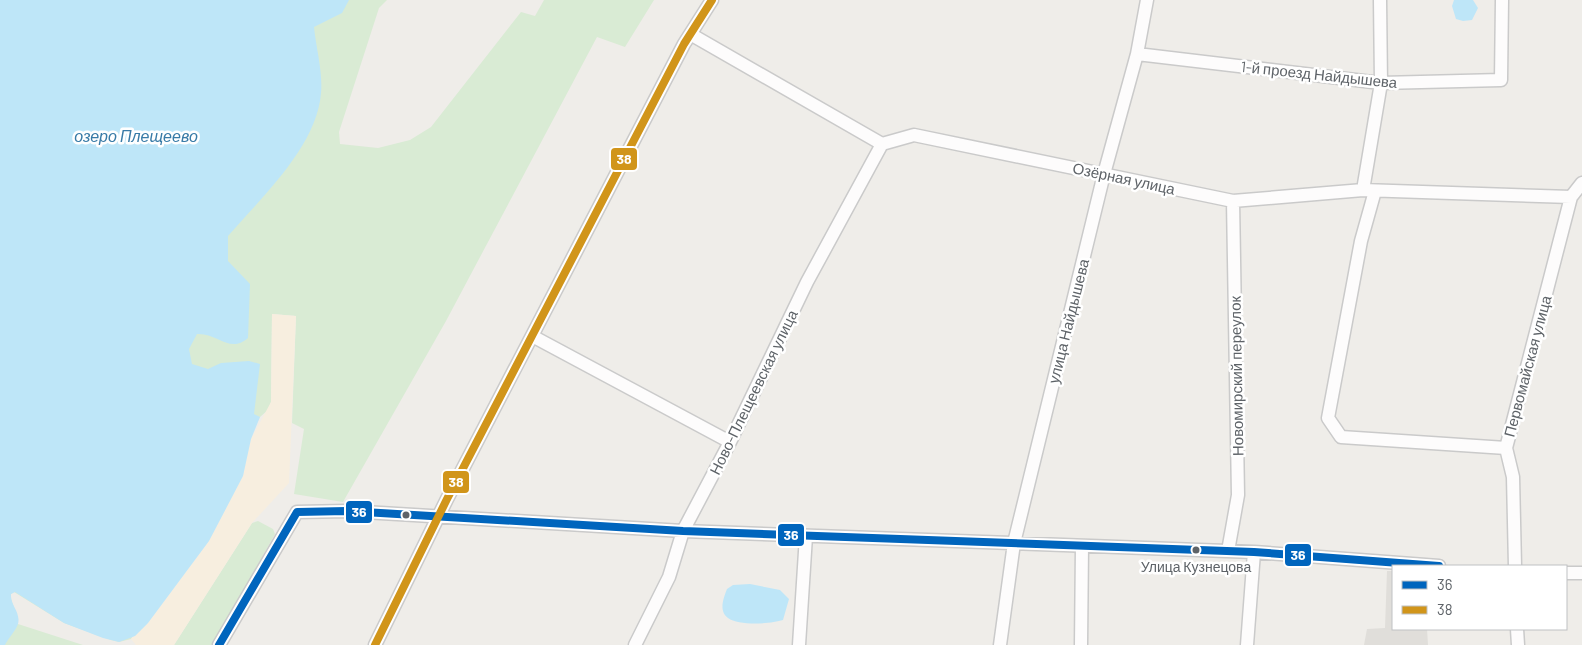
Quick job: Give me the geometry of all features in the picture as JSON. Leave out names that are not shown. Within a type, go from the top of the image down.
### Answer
[{"type":"street","points":[[375,645],[447,500],[534,337],[684,44],[692,35],[712,0]]},
{"type":"street","name":"улица Найдышева","points":[[1000,645],[1014,543],[1104,174],[1137,54],[1147,0]]},
{"type":"street","points":[[1380,0],[1381,83],[1369,190],[1328,418],[1341,437],[1506,448]]},
{"type":"street","name":"1-й проезд Найдышева","points":[[1137,54],[1381,83],[1501,80],[1502,0]]},
{"type":"street","points":[[692,35],[882,144]]},
{"type":"street","name":"Озёрная улица","points":[[882,144],[914,135],[1232,201],[1369,190],[1571,197]]},
{"type":"street","name":"Ново-Плещеевская улица","points":[[635,645],[669,577],[683,531],[730,442],[807,282],[882,144]]},
{"type":"street","points":[[1571,197],[1582,183]]},
{"type":"street","name":"Первомайская улица","points":[[1515,565],[1513,477],[1506,448],[1571,197]]},
{"type":"street","name":"Новомирский переулок","points":[[1228,551],[1238,495],[1232,201]]},
{"type":"street","points":[[534,337],[730,442]]},
{"type":"street","points":[[219,645],[297,512],[347,511],[439,518],[683,531],[1254,552],[1426,565]]},
{"type":"street","points":[[799,645],[806,536]]},
{"type":"street","points":[[1081,645],[1082,546]]},
{"type":"street","points":[[1247,645],[1254,552]]},
{"type":"street","points":[[1567,573],[1582,573]]},
{"type":"street","points":[[1517,630],[1518,645]]},
{"type":"shaded area","points":[[1387,571],[1392,571],[1392,630],[1427,630],[1428,645],[1364,645],[1367,629],[1385,628]]},
{"type":"green space","name":"озеро Плещеево","points":[[0,0],[387,0],[379,8],[339,132],[340,144],[378,148],[410,140],[431,127],[521,12],[535,16],[544,0],[654,0],[625,47],[597,37],[446,321],[343,502],[294,494],[304,429],[292,423],[296,316],[272,314],[271,402],[268,410],[260,417],[131,639],[119,642],[64,623],[14,592],[11,594],[11,598],[18,624],[83,645],[0,645]]},
{"type":"green space","points":[[258,521],[273,529],[275,534],[213,645],[174,645],[252,523]]},
{"type":"sand","points":[[272,314],[296,316],[289,483],[252,523],[174,645],[136,645],[131,639],[148,623],[209,541],[243,476],[251,439],[271,402]]},
{"type":"water","name":"озеро Плещеево","points":[[0,0],[349,0],[342,13],[314,27],[320,68],[321,93],[317,113],[310,132],[286,170],[228,236],[228,261],[250,284],[248,338],[242,342],[229,344],[211,336],[197,334],[189,349],[192,364],[208,369],[221,363],[249,361],[260,364],[254,414],[260,417],[251,439],[243,476],[209,541],[148,623],[135,636],[119,642],[64,623],[15,592],[11,594],[11,598],[18,616],[18,624],[5,645],[0,645]]},
{"type":"water","points":[[1454,0],[1473,0],[1478,8],[1472,20],[1463,21],[1456,19],[1452,6]]},
{"type":"water","points":[[750,584],[780,590],[789,599],[783,620],[770,623],[747,623],[733,621],[725,615],[722,608],[727,589],[733,585]]},
{"type":"transit line","name":"38","points":[[375,645],[447,499],[684,44],[712,0]]},
{"type":"transit line","name":"36","points":[[219,645],[297,512],[347,511],[683,531],[1254,552],[1426,565]]},
{"type":"place","name":"Улица Кузнецова","points":[[1196,550]]}]
